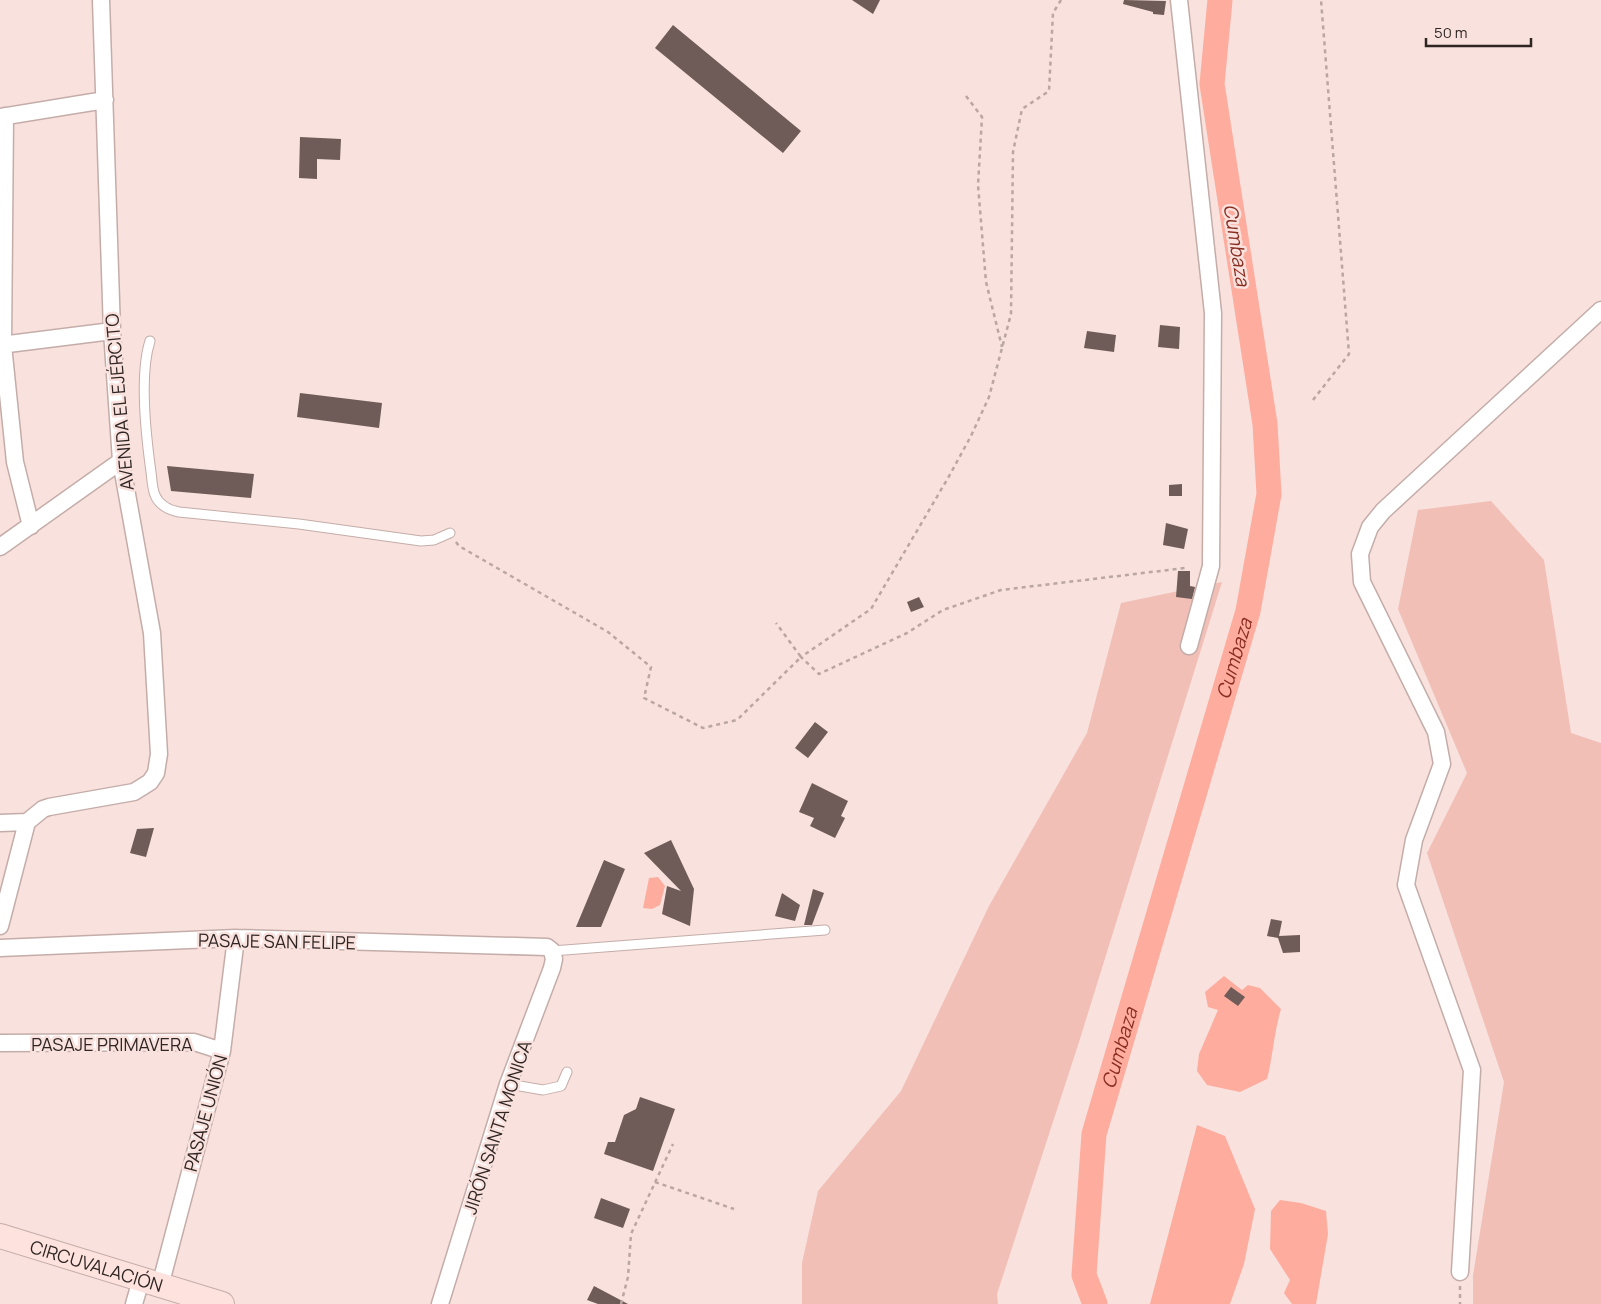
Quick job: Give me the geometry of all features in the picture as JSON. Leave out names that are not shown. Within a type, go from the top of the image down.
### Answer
[{"type":"main road","name":"CIRCUVALACIÓN","points":[[0,1236],[216,1303]]},
{"type":"street","name":"AVENIDA EL EJÉRCITO","points":[[27,822],[43,809],[49,807],[134,792],[150,782],[156,773],[159,754],[152,633],[121,461],[112,331],[101,0]]},
{"type":"street","points":[[1179,0],[1214,313],[1211,566],[1189,646]]},
{"type":"street","points":[[31,526],[15,462],[2,345],[3,116],[105,100]]},
{"type":"street","points":[[1460,1272],[1472,1070],[1406,885],[1414,840],[1442,764],[1436,732],[1362,582],[1360,554],[1370,528],[1383,511],[1601,310]]},
{"type":"street","points":[[2,345],[112,331]]},
{"type":"street","points":[[0,547],[121,461]]},
{"type":"street","points":[[0,823],[27,822],[0,926]]},
{"type":"street","name":"PASAJE SAN FELIPE","points":[[0,948],[236,938],[547,947],[552,951]]},
{"type":"street","name":"PASAJE UNIÓN","points":[[134,1304],[151,1283],[222,1051],[236,938]]},
{"type":"street","name":"JIRÓN SANTA MONICA","points":[[440,1304],[508,1084],[552,968],[554,959],[552,951]]},
{"type":"street","name":"PASAJE PRIMAVERA","points":[[0,1043],[194,1042],[222,1051]]},
{"type":"lane","points":[[150,342],[146,352],[144,367],[147,435],[154,493],[164,506],[179,512],[299,524],[421,541],[434,540],[450,533]]},
{"type":"lane","points":[[552,951],[825,930]]},
{"type":"lane","points":[[508,1084],[543,1090],[561,1086],[568,1072]]},
{"type":"path","points":[[450,533],[459,546],[608,632],[651,667],[644,698],[703,728],[737,720],[801,657],[870,609],[948,478],[971,436],[989,397],[1011,314],[1013,152],[1022,109],[1049,91],[1053,13],[1061,0]]},
{"type":"path","points":[[1313,400],[1349,354],[1321,0]]},
{"type":"path","points":[[966,96],[982,117],[978,185],[986,282],[1002,348]]},
{"type":"path","points":[[776,623],[801,657],[819,674],[907,633],[943,610],[1001,590],[1185,568]]},
{"type":"path","points":[[621,1304],[628,1277],[631,1234],[673,1144]]},
{"type":"path","points":[[655,1182],[734,1209]]},
{"type":"shaded area","points":[[1491,501],[1544,560],[1571,733],[1601,743],[1601,1304],[1473,1304],[1473,1276],[1504,1082],[1427,853],[1467,773],[1398,609],[1418,510]]},
{"type":"shaded area","points":[[1222,582],[1079,1042],[997,1294],[998,1304],[802,1304],[802,1263],[818,1191],[901,1091],[989,906],[1087,733],[1121,603]]},
{"type":"shaded area","points":[[658,877],[665,886],[660,905],[652,909],[643,908],[649,878]]},
{"type":"shaded area","points":[[1224,976],[1242,990],[1248,985],[1260,988],[1281,1009],[1267,1079],[1240,1092],[1207,1085],[1197,1071],[1199,1054],[1218,1010],[1208,1007],[1205,992]]},
{"type":"shaded area","points":[[1197,1125],[1225,1136],[1255,1209],[1244,1264],[1230,1304],[1150,1304]]},
{"type":"shaded area","points":[[1280,1200],[1301,1203],[1326,1211],[1328,1234],[1316,1304],[1292,1304],[1284,1293],[1290,1280],[1270,1249],[1271,1211]]},
{"type":"building","points":[[852,0],[880,0],[873,14]]},
{"type":"building","points":[[1124,0],[1166,1],[1164,15],[1153,14],[1153,12],[1123,4]]},
{"type":"building","points":[[673,25],[801,131],[783,153],[655,48]]},
{"type":"building","points":[[300,137],[341,139],[340,160],[317,159],[317,179],[299,178]]},
{"type":"building","points":[[1160,325],[1180,327],[1179,349],[1158,347]]},
{"type":"building","points":[[1087,331],[1116,335],[1114,352],[1084,348]]},
{"type":"building","points":[[300,393],[382,403],[379,428],[297,417]]},
{"type":"building","points":[[167,466],[254,474],[251,498],[171,491]]},
{"type":"building","points":[[1182,484],[1182,496],[1169,496],[1169,485]]},
{"type":"building","points":[[1166,523],[1188,529],[1184,549],[1163,545]]},
{"type":"building","points":[[1178,571],[1190,571],[1190,586],[1195,587],[1192,599],[1176,597]]},
{"type":"building","points":[[919,597],[924,607],[911,612],[907,602]]},
{"type":"building","points":[[815,722],[828,732],[808,758],[795,748]]},
{"type":"building","points":[[812,783],[848,801],[841,816],[845,818],[835,838],[810,826],[814,818],[799,812]]},
{"type":"building","points":[[154,828],[146,857],[130,853],[137,829]]},
{"type":"building","points":[[671,840],[694,889],[690,926],[662,914],[667,886],[681,891],[644,853]]},
{"type":"building","points":[[604,860],[625,869],[601,927],[576,927]]},
{"type":"building","points":[[813,889],[824,893],[812,925],[804,925]]},
{"type":"building","points":[[782,893],[800,905],[795,921],[775,916]]},
{"type":"building","points":[[1271,919],[1282,921],[1279,936],[1300,935],[1300,952],[1283,953],[1278,938],[1267,936]]},
{"type":"building","points":[[1231,987],[1245,997],[1238,1006],[1224,996]]},
{"type":"building","points":[[640,1097],[675,1109],[653,1171],[604,1154],[608,1142],[615,1142],[624,1115],[636,1109]]},
{"type":"building","points":[[601,1198],[630,1209],[623,1228],[594,1218]]},
{"type":"building","points":[[594,1286],[628,1304],[598,1304],[587,1300]]},
{"type":"waterway","name":"Cumbaza","points":[[1095,1304],[1084,1275],[1094,1134],[1248,611],[1269,494],[1265,424],[1212,84],[1220,0]]}]
